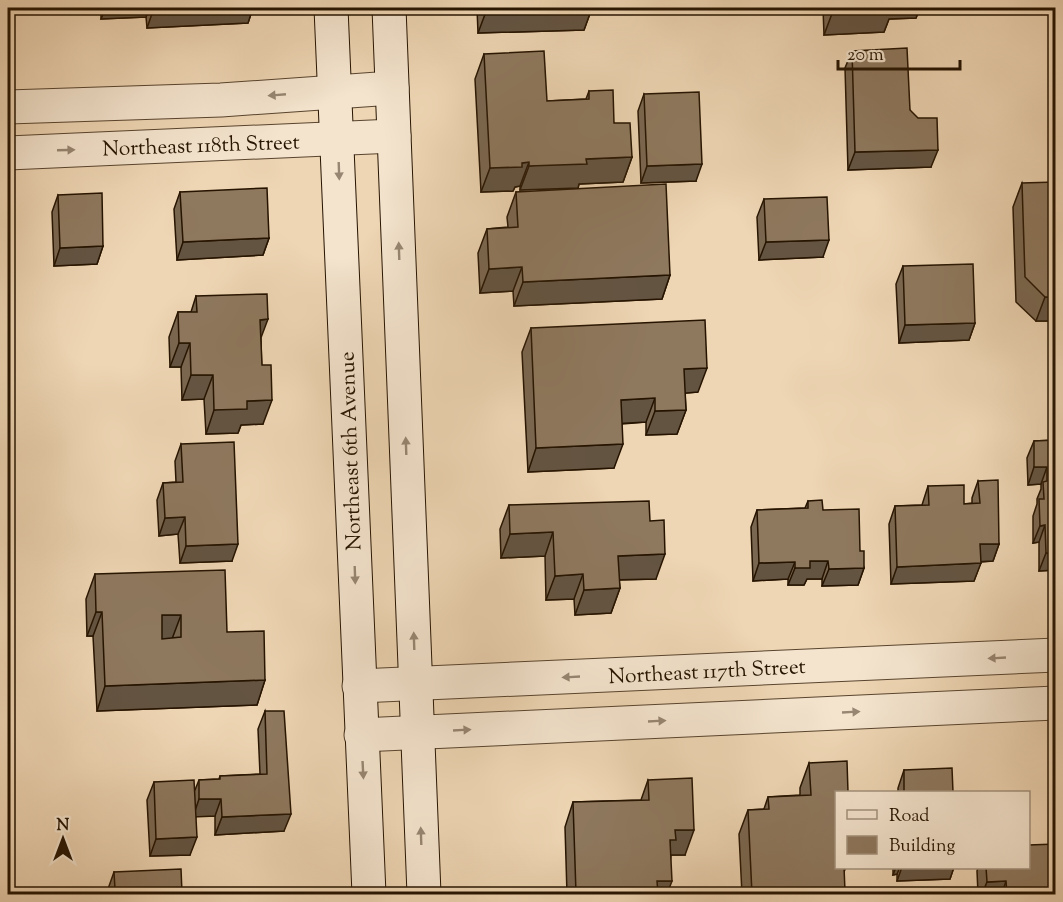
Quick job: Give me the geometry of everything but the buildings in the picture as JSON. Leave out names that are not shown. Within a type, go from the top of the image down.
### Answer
[{"type":"street","name":"Northeast 6th Avenue","points":[[331,8],[369,894]]},
{"type":"street","points":[[389,8],[424,894]]},
{"type":"street","points":[[8,107],[221,100],[392,88]]},
{"type":"street","name":"Northeast 118th Street","points":[[8,153],[394,136]]},
{"type":"street","name":"Northeast 117th Street","points":[[359,686],[1056,655]]},
{"type":"street","points":[[362,735],[1056,703]]}]
